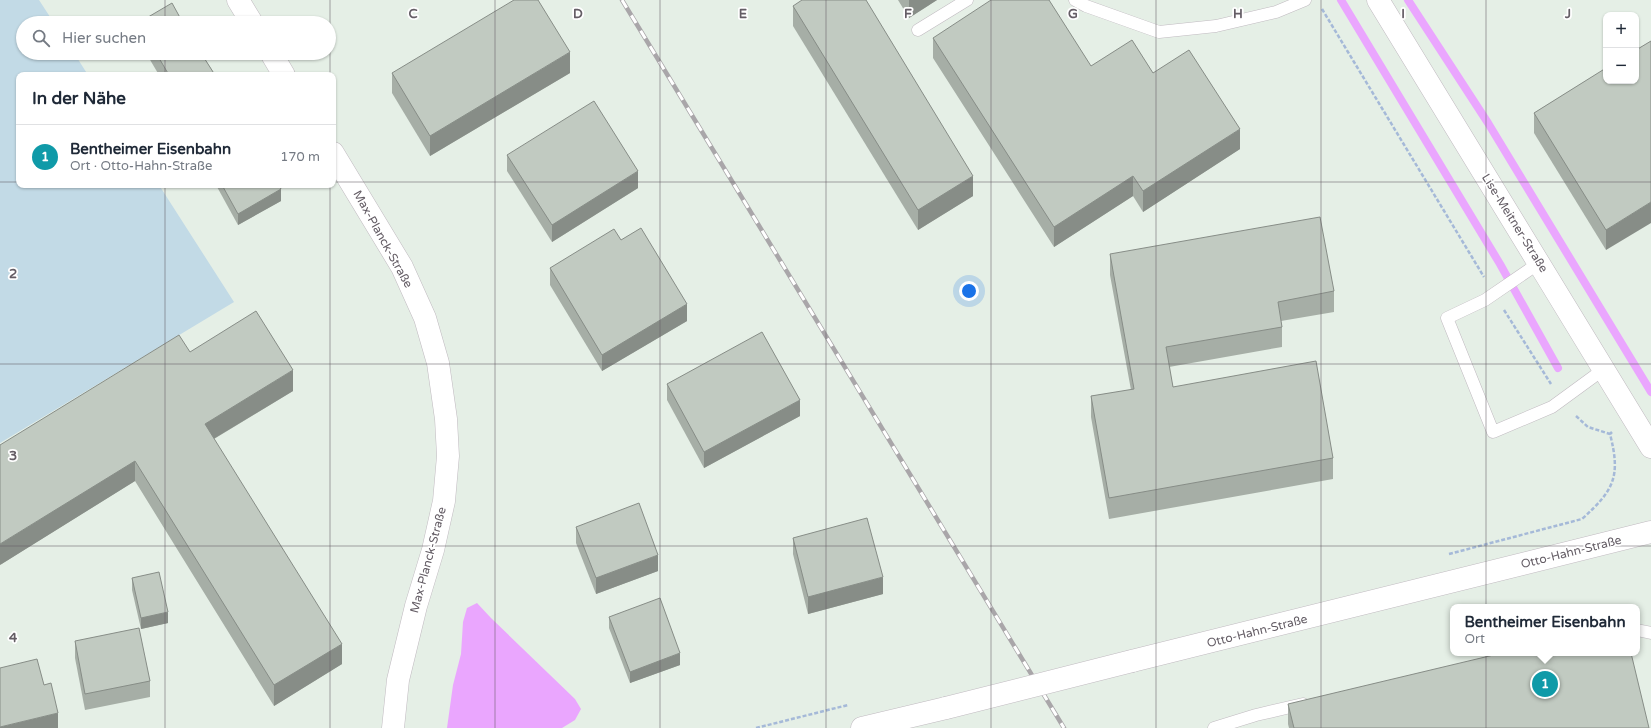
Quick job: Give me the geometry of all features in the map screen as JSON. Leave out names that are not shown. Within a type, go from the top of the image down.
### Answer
[{"type":"street","points":[[238,0],[248,16]]},
{"type":"street","name":"Lise-Meitner-Straße","points":[[1378,0],[1651,447]]},
{"type":"street","points":[[274,60],[282,72]]},
{"type":"street","name":"Max-Planck-Straße","points":[[336,158],[402,267],[424,318],[438,363],[446,419],[448,456],[444,501],[433,550],[416,606],[398,680],[393,728]]},
{"type":"street","name":"Otto-Hahn-Straße","points":[[862,728],[1651,532]]},
{"type":"lane","points":[[918,30],[967,0]]},
{"type":"lane","points":[[1075,0],[1086,6],[1159,32],[1216,26],[1276,12],[1305,0]]},
{"type":"lane","points":[[1539,263],[1485,300],[1446,318],[1492,432],[1552,407],[1604,369]]},
{"type":"lane","points":[[1640,631],[1651,633]]},
{"type":"lane","points":[[1214,728],[1256,715],[1318,701]]},
{"type":"path","points":[[1321,7],[1494,294],[1561,400],[1588,427],[1610,434]]},
{"type":"path","points":[[1610,434],[1631,414]]},
{"type":"path","points":[[1441,556],[1582,519],[1598,505],[1609,490],[1616,470],[1610,434]]},
{"type":"path","points":[[756,728],[852,705]]},
{"type":"shaded area","points":[[0,0],[39,0],[49,16],[16,16],[16,60],[78,60],[86,72],[16,72],[16,188],[161,188],[234,302],[0,443]]},
{"type":"shaded area","points":[[477,603],[575,699],[581,709],[575,720],[562,728],[447,728],[453,685],[461,654],[463,622],[467,608]]},
{"type":"building","points":[[514,0],[538,0],[570,52],[430,136],[392,73]]},
{"type":"building","points":[[802,0],[866,0],[973,176],[918,210],[793,6]]},
{"type":"building","points":[[991,0],[1049,0],[1091,66],[1132,40],[1153,73],[1189,50],[1240,129],[1143,191],[1133,176],[1054,227],[933,38]]},
{"type":"building","points":[[172,3],[179,16],[150,16]]},
{"type":"building","points":[[1651,41],[1651,202],[1606,230],[1534,113],[1603,70],[1603,84],[1639,84],[1639,48]]},
{"type":"building","points":[[160,60],[205,60],[213,72],[167,72]]},
{"type":"building","points":[[594,101],[638,171],[552,225],[507,155]]},
{"type":"building","points":[[224,188],[280,188],[281,189],[238,214]]},
{"type":"building","points":[[1320,217],[1334,291],[1278,302],[1282,327],[1166,347],[1173,387],[1316,361],[1333,458],[1109,498],[1091,396],[1134,389],[1110,254]]},
{"type":"building","points":[[641,228],[687,304],[602,355],[550,268],[614,229],[621,240]]},
{"type":"building","points":[[256,311],[293,370],[205,424],[342,644],[274,685],[135,461],[0,544],[0,445],[179,335],[190,352]]},
{"type":"building","points":[[762,332],[800,400],[704,452],[667,384]]},
{"type":"building","points":[[639,503],[658,555],[596,578],[576,527]]},
{"type":"building","points":[[867,518],[883,577],[808,597],[793,538]]},
{"type":"building","points":[[159,572],[168,612],[141,618],[132,578]]},
{"type":"building","points":[[660,598],[680,653],[630,672],[609,617]]},
{"type":"building","points":[[139,628],[150,681],[85,694],[75,641]]},
{"type":"building","points":[[1489,656],[1632,656],[1649,728],[1294,728],[1288,704]]},
{"type":"building","points":[[37,659],[44,685],[51,683],[58,713],[0,727],[0,668]]},
{"type":"waterway","points":[[1341,0],[1500,264],[1558,368]]},
{"type":"waterway","points":[[1408,0],[1488,123],[1651,392]]},
{"type":"railway","points":[[622,0],[1064,728]]},
{"type":"place","name":"Bentheimer Eisenbahn","points":[[1545,684]]}]
